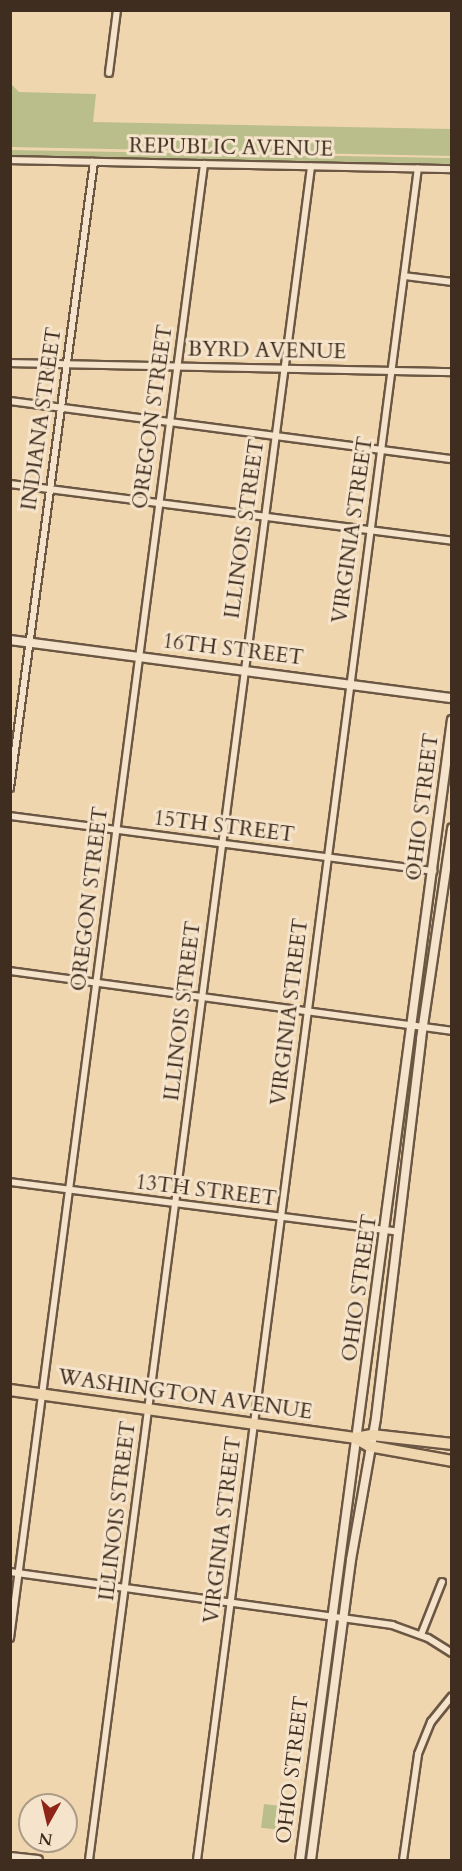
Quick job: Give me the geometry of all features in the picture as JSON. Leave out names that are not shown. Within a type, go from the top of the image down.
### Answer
[{"type":"main road","name":"WASHINGTON AVENUE","points":[[10,1390],[370,1440],[452,1444]]},
{"type":"main road","name":"WASHINGTON AVENUE","points":[[370,1440],[452,1461]]},
{"type":"street","points":[[109,73],[117,10]]},
{"type":"street","name":"REPUBLIC AVENUE","points":[[10,160],[452,169]]},
{"type":"street","name":"INDIANA STREET","points":[[10,788],[94,162]]},
{"type":"street","name":"OREGON STREET","points":[[10,1638],[204,164]]},
{"type":"street","name":"ILLINOIS STREET","points":[[89,1860],[263,517],[311,166]]},
{"type":"street","name":"VIRGINIA STREET","points":[[197,1860],[418,168]]},
{"type":"street","points":[[404,276],[452,282]]},
{"type":"street","name":"BYRD AVENUE","points":[[10,363],[452,372]]},
{"type":"street","points":[[10,401],[452,459]]},
{"type":"street","points":[[10,484],[452,542]]},
{"type":"street","name":"16TH STREET","points":[[10,639],[452,698]]},
{"type":"street","name":"OHIO STREET","points":[[300,1860],[355,1438],[386,1231],[452,720]]},
{"type":"street","name":"15TH STREET","points":[[10,816],[433,871]]},
{"type":"street","name":"OHIO STREET","points":[[311,1860],[452,828]]},
{"type":"street","points":[[423,938],[436,946]]},
{"type":"street","points":[[10,971],[452,1030]]},
{"type":"street","name":"13TH STREET","points":[[10,1182],[398,1232]]},
{"type":"street","points":[[10,1572],[343,1616],[422,1635],[452,1653]]},
{"type":"street","points":[[422,1635],[442,1582]]},
{"type":"street","points":[[403,1860],[418,1754],[431,1722],[452,1696]]},
{"type":"street","points":[[10,1857],[38,1860]]},
{"type":"green space","points":[[11,84],[19,92],[96,94],[93,122],[451,129],[451,156],[11,147]]},
{"type":"green space","points":[[11,150],[451,158],[452,165],[11,156]]},
{"type":"green space","points":[[264,1804],[289,1807],[286,1831],[261,1828]]}]
